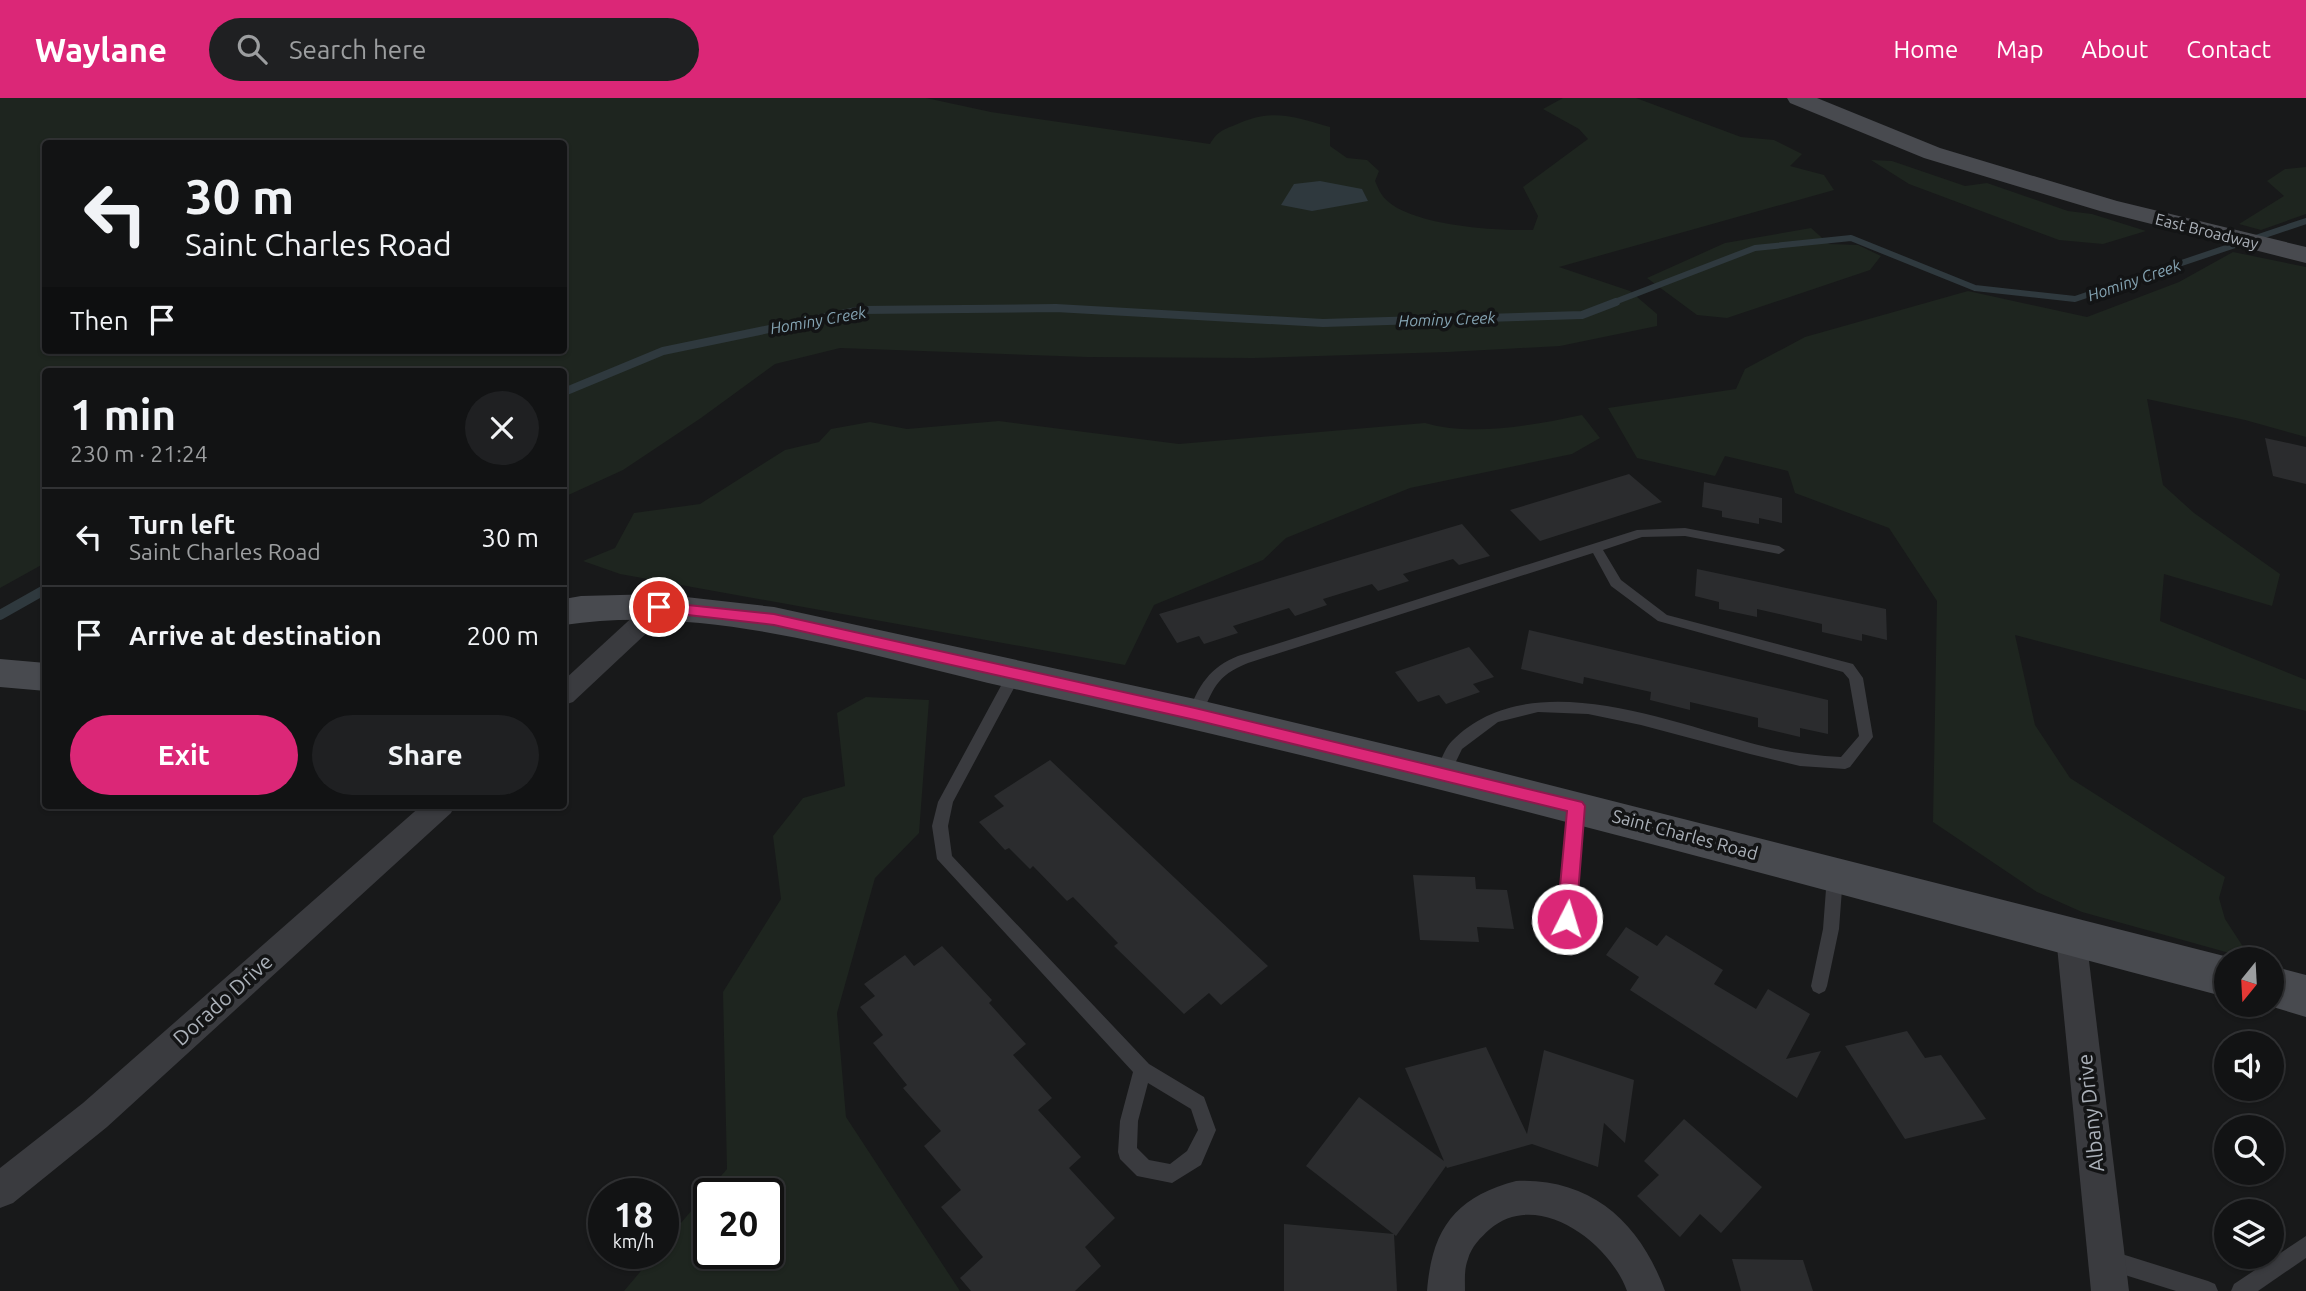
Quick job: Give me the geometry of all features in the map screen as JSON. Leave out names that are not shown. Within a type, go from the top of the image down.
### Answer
[{"type":"street","name":"East Broadway","points":[[1798,98],[1932,153],[2109,206],[2306,255]]},
{"type":"street","name":"Saint Charles Road","points":[[567,611],[659,607],[774,620],[1195,714],[1576,806],[2214,972]]},
{"type":"street","points":[[567,692],[659,607]]},
{"type":"street","points":[[0,673],[42,677]]},
{"type":"street","name":"Dorado Drive","points":[[0,1190],[95,1115],[437,809]]},
{"type":"street","name":"Albany Drive","points":[[2071,936],[2109,1275]]},
{"type":"street","points":[[2284,990],[2306,996]]},
{"type":"street","points":[[1446,1291],[1448,1260],[1460,1231],[1481,1210],[1510,1199],[1542,1198],[1575,1208],[1605,1228],[1629,1255],[1646,1291]]},
{"type":"lane","points":[[1195,714],[1202,689],[1217,673],[1240,659],[1284,648],[1641,534],[1685,533],[1779,550]]},
{"type":"lane","points":[[1443,774],[1455,747],[1474,729],[1503,713],[1537,706],[1576,706],[1620,714],[1733,747],[1824,764],[1845,763],[1866,737],[1856,678],[1848,668],[1663,618],[1616,583],[1596,548]]},
{"type":"lane","points":[[1014,675],[946,802],[940,826],[945,859],[1143,1070],[1198,1103],[1208,1130],[1194,1157],[1172,1174],[1144,1169],[1127,1153],[1129,1121],[1143,1070]]},
{"type":"lane","points":[[1567,919],[1576,806]]},
{"type":"lane","points":[[1819,985],[1831,929],[1836,874]]},
{"type":"lane","points":[[2241,1291],[2306,1246]]},
{"type":"lane","points":[[2109,1275],[2208,1291]]},
{"type":"shaded area","points":[[0,98],[926,98],[991,112],[1210,144],[1227,128],[1271,115],[1330,127],[1330,146],[1347,158],[1367,160],[1379,171],[1375,181],[1382,195],[1410,214],[1475,228],[1533,230],[1538,216],[1523,187],[1588,139],[1579,129],[1543,109],[1563,98],[1636,98],[1741,137],[1774,140],[1802,154],[1790,166],[1824,175],[1834,190],[1559,267],[1630,291],[1657,314],[1657,326],[1560,346],[1254,358],[1087,357],[840,348],[775,364],[623,470],[567,496],[567,368],[42,368],[42,565],[0,588]]},
{"type":"shaded area","points":[[1871,160],[1892,161],[1965,186],[1987,183],[2068,211],[2092,214],[2146,231],[2103,244],[2059,240],[1909,184]]},
{"type":"shaded area","points":[[2306,167],[2306,214],[2261,230],[2239,224],[2284,196],[2267,181],[2285,169]]},
{"type":"shaded area","points":[[1320,181],[1362,189],[1368,201],[1312,211],[1281,205],[1294,184]]},
{"type":"shaded area","points":[[1811,228],[1829,244],[1858,245],[1881,256],[1870,270],[1727,318],[1697,315],[1647,278],[1725,243]]},
{"type":"shaded area","points":[[2233,252],[2306,267],[2306,437],[2245,420],[2147,399],[2163,485],[2194,513],[2280,574],[2272,606],[2164,574],[2160,621],[2306,680],[2306,711],[2015,635],[2035,725],[2070,778],[2225,877],[2219,898],[2225,919],[2243,947],[2214,949],[2082,912],[2037,892],[1933,822],[1937,601],[1889,528],[1795,493],[1788,471],[1725,456],[1715,476],[1637,458],[1608,408],[1736,389],[1745,369],[1805,337],[1968,291],[2087,317],[2179,282]]},
{"type":"shaded area","points":[[1582,415],[1600,438],[1572,454],[1410,488],[1286,538],[1263,560],[1154,605],[1125,665],[620,574],[583,561],[615,548],[634,513],[700,504],[785,450],[819,442],[831,429],[870,422],[907,429],[999,421],[1179,444],[1425,423],[1463,429],[1504,428]]},
{"type":"shaded area","points":[[866,697],[929,700],[919,833],[875,878],[837,1013],[846,1117],[960,1291],[624,1291],[643,1269],[679,1269],[679,1225],[693,1209],[693,1269],[784,1269],[784,1178],[719,1178],[727,1169],[723,992],[781,899],[773,836],[803,798],[845,786],[837,713]]},
{"type":"building","points":[[2265,438],[2306,447],[2306,484],[2273,476]]},
{"type":"building","points":[[1629,474],[1662,502],[1540,541],[1510,510]]},
{"type":"building","points":[[1704,482],[1782,498],[1782,523],[1759,518],[1759,524],[1722,517],[1722,511],[1702,507]]},
{"type":"building","points":[[1462,524],[1490,556],[1459,565],[1453,559],[1403,574],[1409,581],[1378,591],[1372,584],[1323,599],[1327,605],[1295,616],[1289,608],[1233,626],[1238,633],[1204,644],[1199,636],[1177,643],[1159,614]]},
{"type":"building","points":[[1697,569],[1886,609],[1887,640],[1862,634],[1862,641],[1822,632],[1822,624],[1757,609],[1757,617],[1719,609],[1719,602],[1695,596]]},
{"type":"building","points":[[1529,630],[1828,700],[1828,734],[1800,728],[1800,737],[1758,727],[1758,718],[1690,702],[1690,710],[1650,700],[1651,692],[1584,677],[1583,684],[1521,669]]},
{"type":"building","points":[[1469,647],[1494,677],[1473,684],[1480,692],[1446,704],[1439,695],[1418,702],[1395,672]]},
{"type":"building","points":[[1050,760],[1268,966],[1221,1005],[1209,993],[1184,1014],[1114,946],[1118,943],[1073,897],[1067,901],[1033,866],[1030,869],[1009,848],[1005,850],[979,822],[1004,806],[994,796]]},
{"type":"building","points":[[1413,875],[1475,877],[1476,889],[1507,890],[1514,929],[1477,927],[1479,942],[1420,940]]},
{"type":"building","points":[[1626,927],[1657,946],[1666,935],[1723,970],[1714,984],[1756,1009],[1768,989],[1810,1014],[1786,1059],[1821,1051],[1797,1098],[1630,990],[1639,977],[1606,955]]},
{"type":"building","points":[[942,946],[992,1000],[989,1003],[1026,1044],[1013,1055],[1052,1098],[1038,1110],[1081,1157],[1069,1168],[1115,1218],[1085,1247],[1101,1266],[1075,1291],[971,1291],[960,1278],[983,1257],[941,1207],[961,1190],[924,1146],[941,1131],[903,1088],[907,1085],[873,1043],[883,1035],[860,1007],[875,996],[864,984],[905,955],[914,966]]},
{"type":"building","points":[[1907,1031],[1925,1058],[1941,1055],[1986,1119],[1905,1139],[1845,1046]]},
{"type":"building","points":[[1486,1047],[1527,1134],[1544,1050],[1634,1080],[1625,1143],[1604,1123],[1598,1167],[1532,1144],[1447,1168],[1446,1166],[1396,1236],[1306,1166],[1359,1097],[1444,1161],[1405,1068]]},
{"type":"building","points":[[1684,1119],[1762,1187],[1721,1233],[1700,1214],[1680,1237],[1637,1196],[1659,1175],[1644,1161]]},
{"type":"building","points":[[1284,1224],[1394,1234],[1397,1291],[1284,1291]]},
{"type":"building","points":[[1732,1259],[1803,1260],[1813,1291],[1741,1291]]},
{"type":"waterway","name":"Hominy Creek","points":[[1612,303],[1755,248],[1851,238],[1975,288],[2075,299],[2306,221]]},
{"type":"waterway","name":"Hominy Creek","points":[[567,391],[663,351],[861,310],[1056,308],[1323,323],[1582,315],[1616,302]]},
{"type":"waterway","name":"Hominy Creek","points":[[0,615],[42,591]]},
{"type":"route","points":[[659,607],[774,620],[1195,714],[1576,806],[1567,919]]}]
